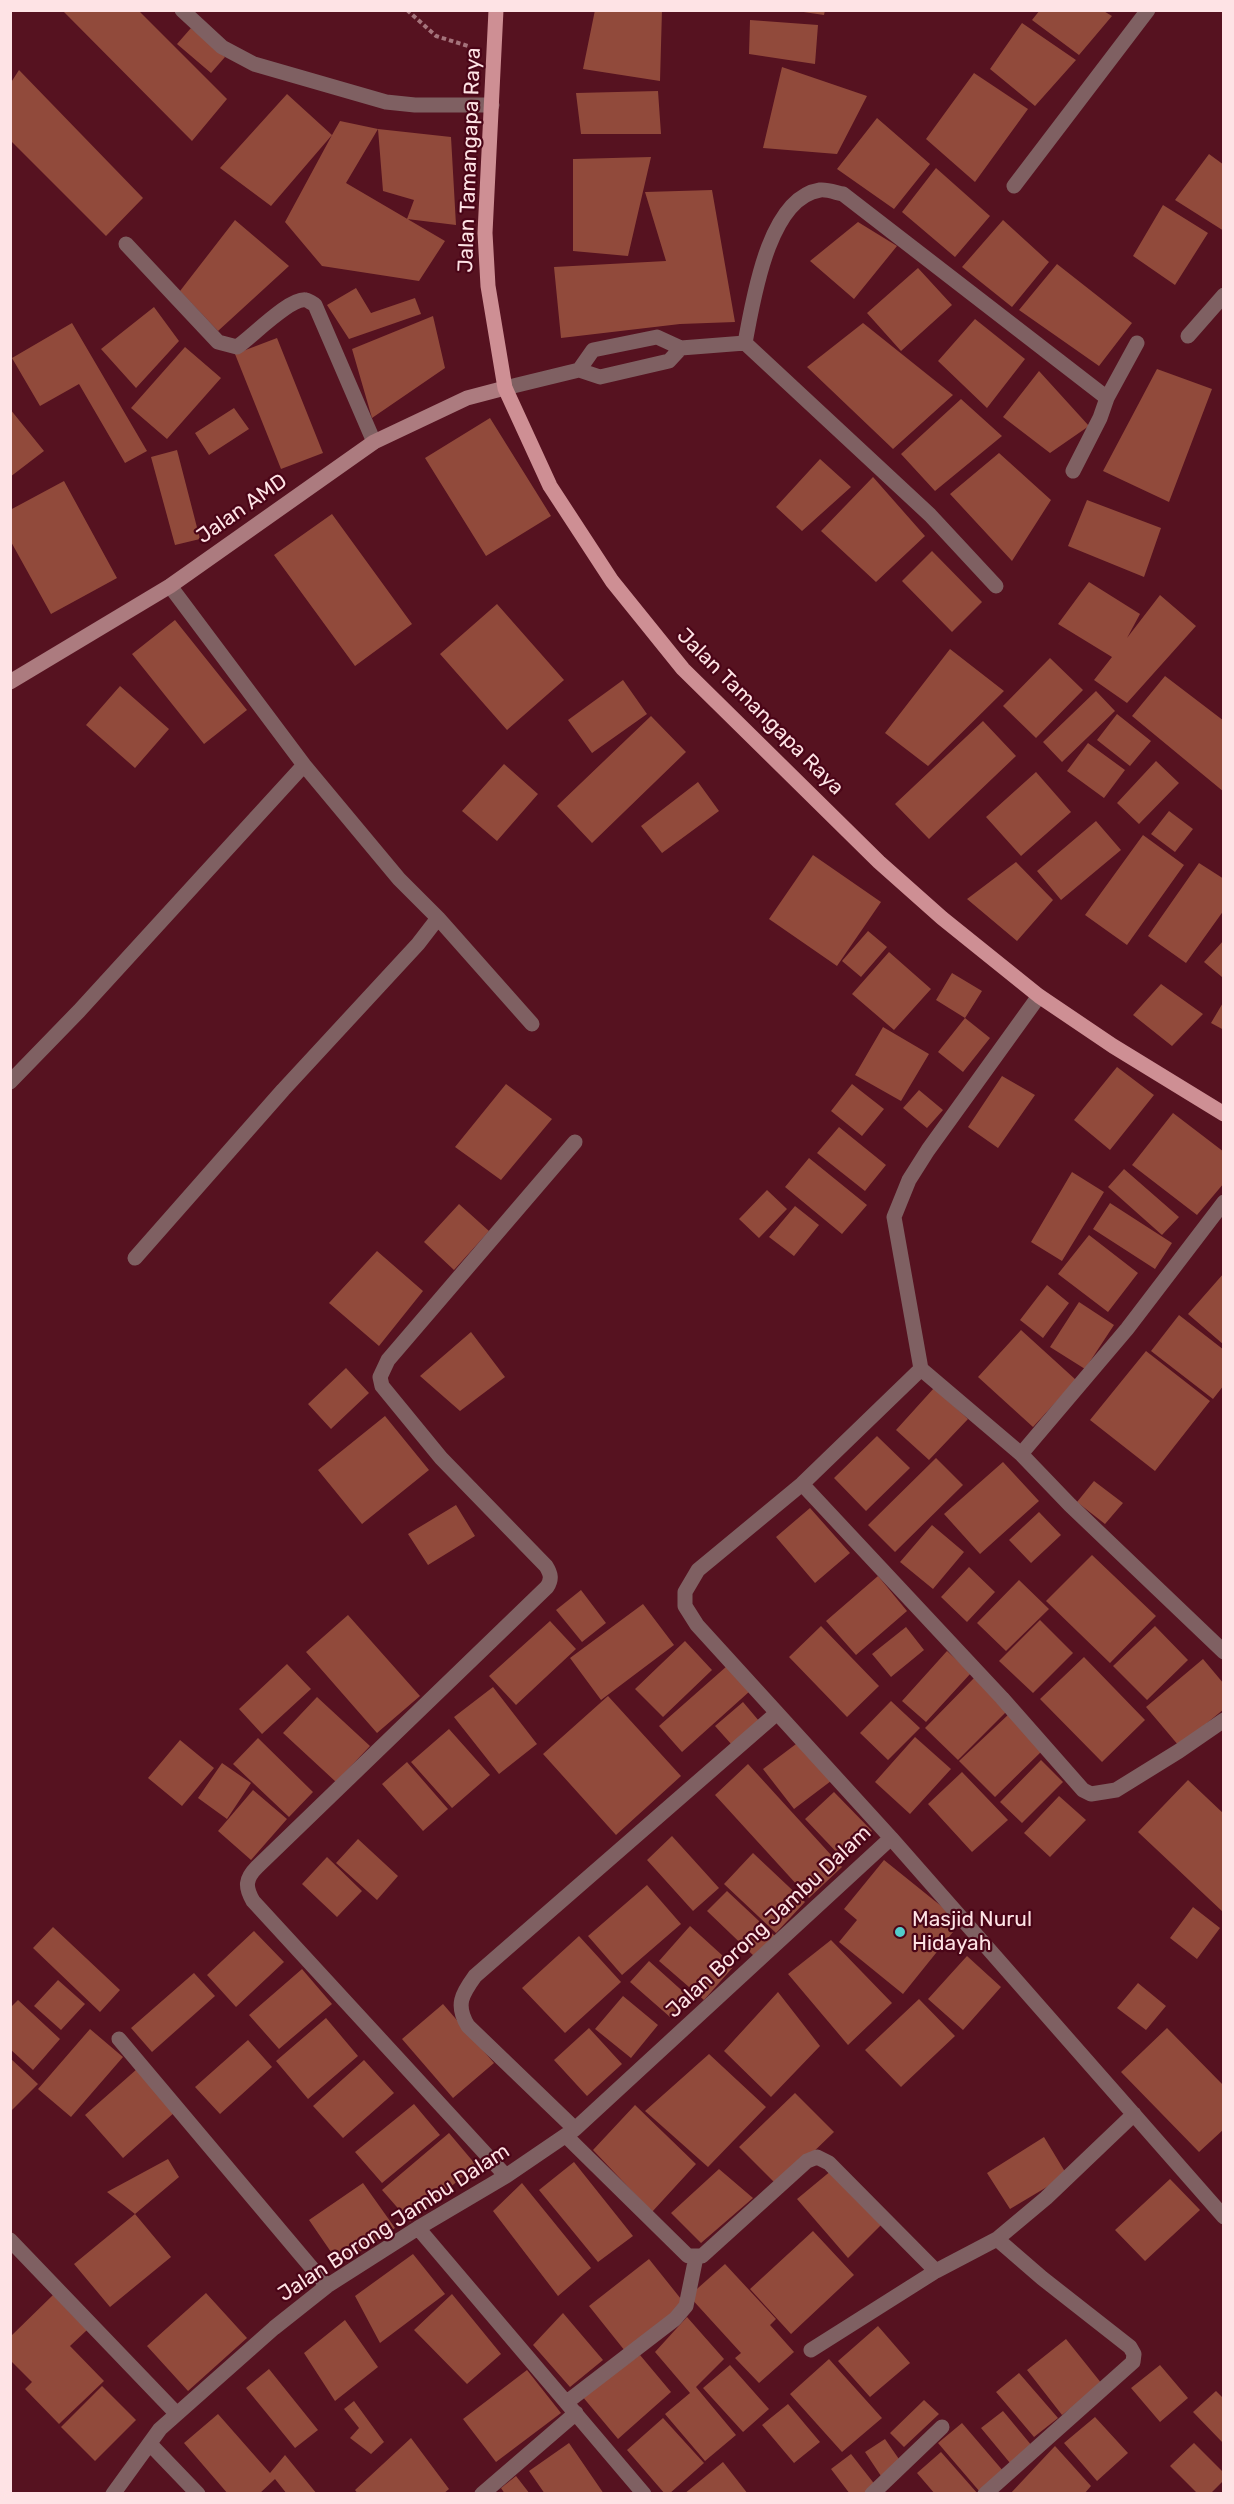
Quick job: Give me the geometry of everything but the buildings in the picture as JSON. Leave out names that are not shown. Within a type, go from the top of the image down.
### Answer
[{"type":"main road","name":"Jalan Tamangapa Raya","points":[[496,10],[485,232],[487,275],[505,388],[550,486],[612,581],[682,669],[879,862],[942,918],[1040,996],[1113,1046],[1224,1114]]},
{"type":"street","points":[[182,10],[222,47],[254,64],[386,102],[415,105],[492,105]]},
{"type":"street","points":[[1014,186],[1148,10]]},
{"type":"street","points":[[745,343],[751,308],[770,238],[794,202],[821,190],[843,194],[1107,398]]},
{"type":"street","points":[[126,243],[218,342],[224,345],[237,347],[287,307],[299,301],[307,300],[315,305],[374,442]]},
{"type":"street","points":[[1188,336],[1224,295]]},
{"type":"street","points":[[579,370],[593,350],[657,337],[681,348],[745,343],[930,515],[996,586]]},
{"type":"street","points":[[1073,471],[1100,418],[1107,398],[1137,343]]},
{"type":"street","points":[[505,388],[579,370],[600,377],[669,361],[681,348]]},
{"type":"street","name":"Jalan AMD","points":[[10,682],[170,586],[374,442],[467,398],[505,388]]},
{"type":"street","points":[[170,586],[303,765],[399,879],[438,918],[532,1024]]},
{"type":"street","points":[[10,1082],[79,1011],[303,765]]},
{"type":"street","points":[[135,1258],[283,1090],[418,944],[438,918]]},
{"type":"street","points":[[1040,996],[928,1150],[909,1180],[894,1217],[921,1369],[1020,1454],[1224,1652]]},
{"type":"street","points":[[506,2176],[253,1901],[247,1891],[246,1883],[249,1875],[257,1867],[551,1581],[551,1573],[546,1566],[441,1458],[382,1386],[380,1377],[388,1360],[575,1142]]},
{"type":"street","points":[[1020,1454],[1127,1329],[1224,1202]]},
{"type":"street","name":"Jalan Borong Jambu Dalam","points":[[113,2493],[160,2429],[274,2328],[327,2286],[506,2176],[570,2133],[891,1838],[697,1625],[685,1606],[685,1592],[698,1570],[802,1484],[921,1369]]},
{"type":"street","points":[[802,1484],[1002,1698],[1083,1790],[1091,1794],[1116,1790],[1224,1720]]},
{"type":"street","points":[[777,1713],[475,1976],[461,2001],[460,2014],[468,2026],[683,2252],[696,2257],[702,2256],[807,2161],[817,2157],[829,2163],[936,2271]]},
{"type":"street","points":[[891,1838],[1224,2217]]},
{"type":"street","points":[[119,2039],[327,2286]]},
{"type":"street","points":[[811,2350],[936,2271],[997,2239],[1046,2198],[1134,2114]]},
{"type":"street","points":[[418,2228],[644,2493]]},
{"type":"street","points":[[985,2493],[1130,2367],[1134,2354],[1130,2347],[1042,2278],[997,2239]]},
{"type":"street","points":[[10,2240],[176,2413]]},
{"type":"street","points":[[482,2493],[572,2408],[675,2319],[686,2306],[696,2257]]},
{"type":"street","points":[[872,2493],[942,2427]]},
{"type":"street","points":[[150,2444],[198,2493]]},
{"type":"path","points":[[407,10],[436,36],[494,55]]},
{"type":"place","name":"Masjid Nurul Hidayah","points":[[900,1932]]}]
